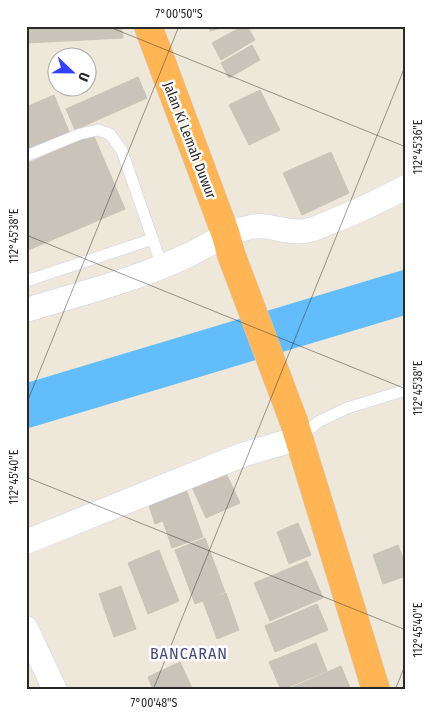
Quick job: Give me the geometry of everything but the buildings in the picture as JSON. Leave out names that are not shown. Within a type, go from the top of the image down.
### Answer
[{"type":"highway","name":"Jalan Ki Lemah Duwur","points":[[148,26],[296,430],[376,690]]},
{"type":"street","points":[[26,310],[132,278],[183,258],[229,244],[252,226],[264,226],[287,231],[304,231],[352,214],[406,187]]},
{"type":"street","points":[[26,542],[242,455],[296,430]]},
{"type":"street","points":[[26,628],[55,690]]},
{"type":"lane","points":[[26,156],[80,134],[98,130],[110,134],[122,151],[162,266]]},
{"type":"lane","points":[[26,281],[153,239]]},
{"type":"lane","points":[[296,430],[347,408],[406,390]]},
{"type":"waterway","points":[[26,406],[406,292]]},
{"type":"district","name":"BANCARAN","points":[[189,653]]}]
